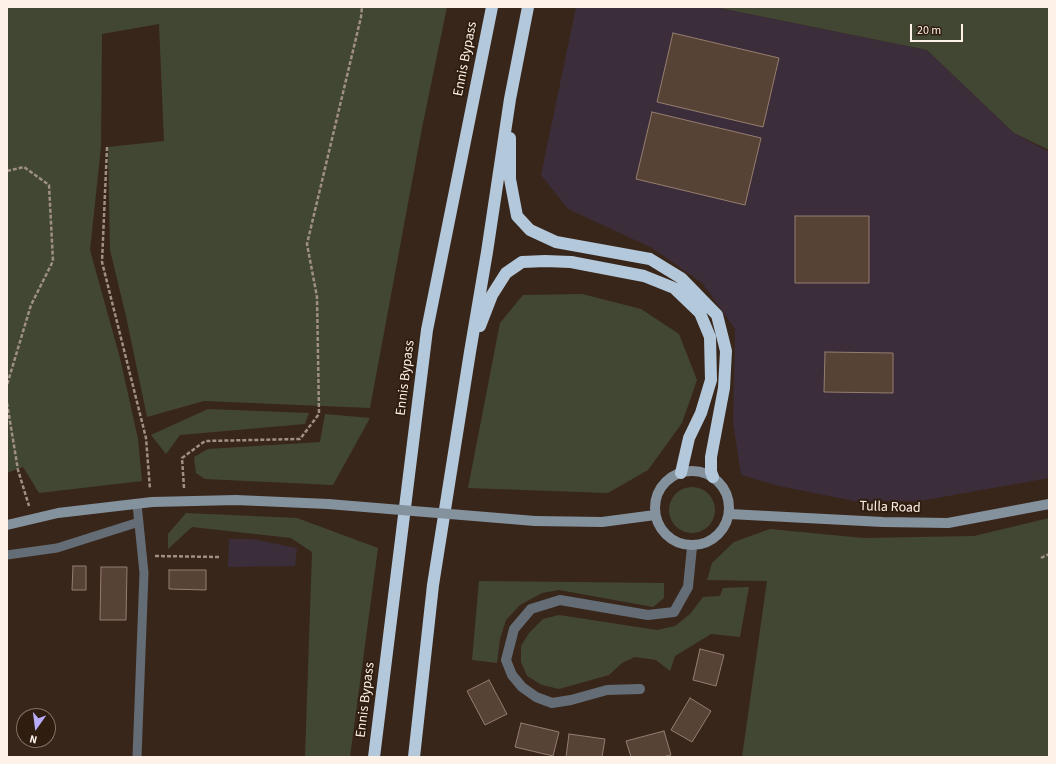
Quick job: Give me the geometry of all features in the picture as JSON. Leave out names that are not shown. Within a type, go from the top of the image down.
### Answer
[{"type":"highway","name":"Ennis Bypass","points":[[374,757],[427,330],[492,7]]},
{"type":"highway","points":[[414,757],[433,585],[487,252],[510,99],[528,7]]},
{"type":"highway","points":[[510,99],[510,179],[517,216],[530,230],[556,242],[650,259],[681,278],[717,314],[726,351],[724,388],[711,457],[711,472],[713,477]]},
{"type":"highway","points":[[470,352],[492,295],[506,273],[522,262],[545,261],[578,264],[644,276],[674,288],[700,313],[710,337],[711,380],[701,412],[689,438],[681,473]]},
{"type":"main road","points":[[685,471],[701,472],[713,477],[723,487],[728,498],[729,514],[723,530],[712,540],[692,547],[670,539],[662,531],[655,515],[655,501],[661,486],[672,476],[681,473],[685,471]]},
{"type":"main road","points":[[7,525],[58,513],[152,502],[236,500],[328,504],[535,521],[602,522],[655,515]]},
{"type":"main road","name":"Tulla Road","points":[[729,514],[883,522],[948,523],[1049,504]]},
{"type":"street","points":[[640,689],[607,690],[571,700],[552,703],[536,697],[522,687],[512,675],[506,660],[514,629],[531,609],[560,600],[648,615],[674,612],[688,587],[692,547]]},
{"type":"lane","points":[[137,504],[144,574],[137,757]]},
{"type":"lane","points":[[7,555],[57,548],[139,522]]},
{"type":"path","points":[[185,501],[182,458],[205,441],[300,440],[319,414],[317,297],[307,244],[361,17],[362,7]]},
{"type":"path","points":[[107,147],[102,262],[146,438],[152,502]]},
{"type":"path","points":[[7,171],[24,167],[49,185],[53,261],[32,305],[7,385]]},
{"type":"path","points":[[7,403],[18,470],[33,519]]},
{"type":"path","points":[[1041,558],[1049,554]]},
{"type":"path","points":[[157,556],[221,557]]},
{"type":"shaded area","points":[[576,7],[715,7],[927,50],[1014,133],[1049,152],[1049,478],[920,501],[854,501],[779,486],[741,475],[733,422],[735,329],[702,283],[652,248],[568,209],[541,175]]},
{"type":"shaded area","points":[[229,539],[253,539],[297,548],[295,566],[228,567]]},
{"type":"green space","points":[[7,7],[447,7],[422,128],[370,408],[204,401],[147,417],[126,316],[110,250],[108,147],[164,141],[159,24],[102,34],[101,147],[90,250],[120,358],[138,439],[142,481],[39,493],[23,467],[7,473]]},
{"type":"green space","points":[[715,7],[1049,7],[1049,150],[1014,133],[927,50]]},
{"type":"green space","points":[[582,294],[641,309],[679,334],[697,380],[682,423],[648,470],[608,493],[468,488],[500,323],[523,295]]},
{"type":"green space","points":[[208,409],[309,413],[305,424],[180,435],[166,454],[151,435]]},
{"type":"green space","points":[[325,414],[370,418],[333,485],[205,479],[196,473],[194,457],[208,449],[320,442]]},
{"type":"green space","points":[[687,487],[697,487],[709,493],[714,501],[714,519],[709,527],[701,532],[687,533],[679,530],[672,523],[669,515],[669,505],[672,497],[679,490]]},
{"type":"green space","points":[[186,513],[297,518],[378,548],[350,757],[305,757],[312,552],[291,538],[192,527],[168,549],[168,534]]},
{"type":"green space","points":[[1049,518],[1049,757],[742,757],[767,581],[707,580],[712,563],[734,542],[770,529],[863,538],[974,536]]},
{"type":"green space","points":[[479,581],[664,583],[664,598],[653,607],[559,590],[542,593],[520,605],[506,620],[500,639],[497,663],[472,660]]},
{"type":"green space","points":[[749,587],[740,637],[711,634],[675,656],[670,671],[656,660],[635,657],[622,663],[609,675],[559,689],[542,685],[527,676],[521,662],[521,646],[529,633],[543,619],[559,615],[657,630],[675,626],[690,614],[703,597],[720,596],[723,588]]},
{"type":"building","points":[[673,33],[779,58],[763,127],[657,102]]},
{"type":"building","points":[[652,112],[761,138],[745,205],[636,179]]},
{"type":"building","points":[[795,216],[869,216],[869,283],[795,283]]},
{"type":"building","points":[[825,352],[893,353],[893,393],[824,392]]},
{"type":"building","points":[[73,566],[86,566],[86,590],[72,590]]},
{"type":"building","points":[[101,567],[127,567],[126,620],[100,620]]},
{"type":"building","points":[[169,570],[206,570],[206,590],[169,589]]},
{"type":"building","points":[[700,649],[724,655],[716,686],[693,680]]},
{"type":"building","points":[[489,680],[507,714],[485,725],[467,691]]},
{"type":"building","points":[[690,698],[711,711],[692,742],[671,730]]},
{"type":"building","points":[[521,723],[559,732],[553,756],[515,747]]},
{"type":"building","points":[[664,731],[671,755],[662,757],[631,757],[626,741]]},
{"type":"building","points":[[569,734],[605,739],[602,757],[566,757]]}]
